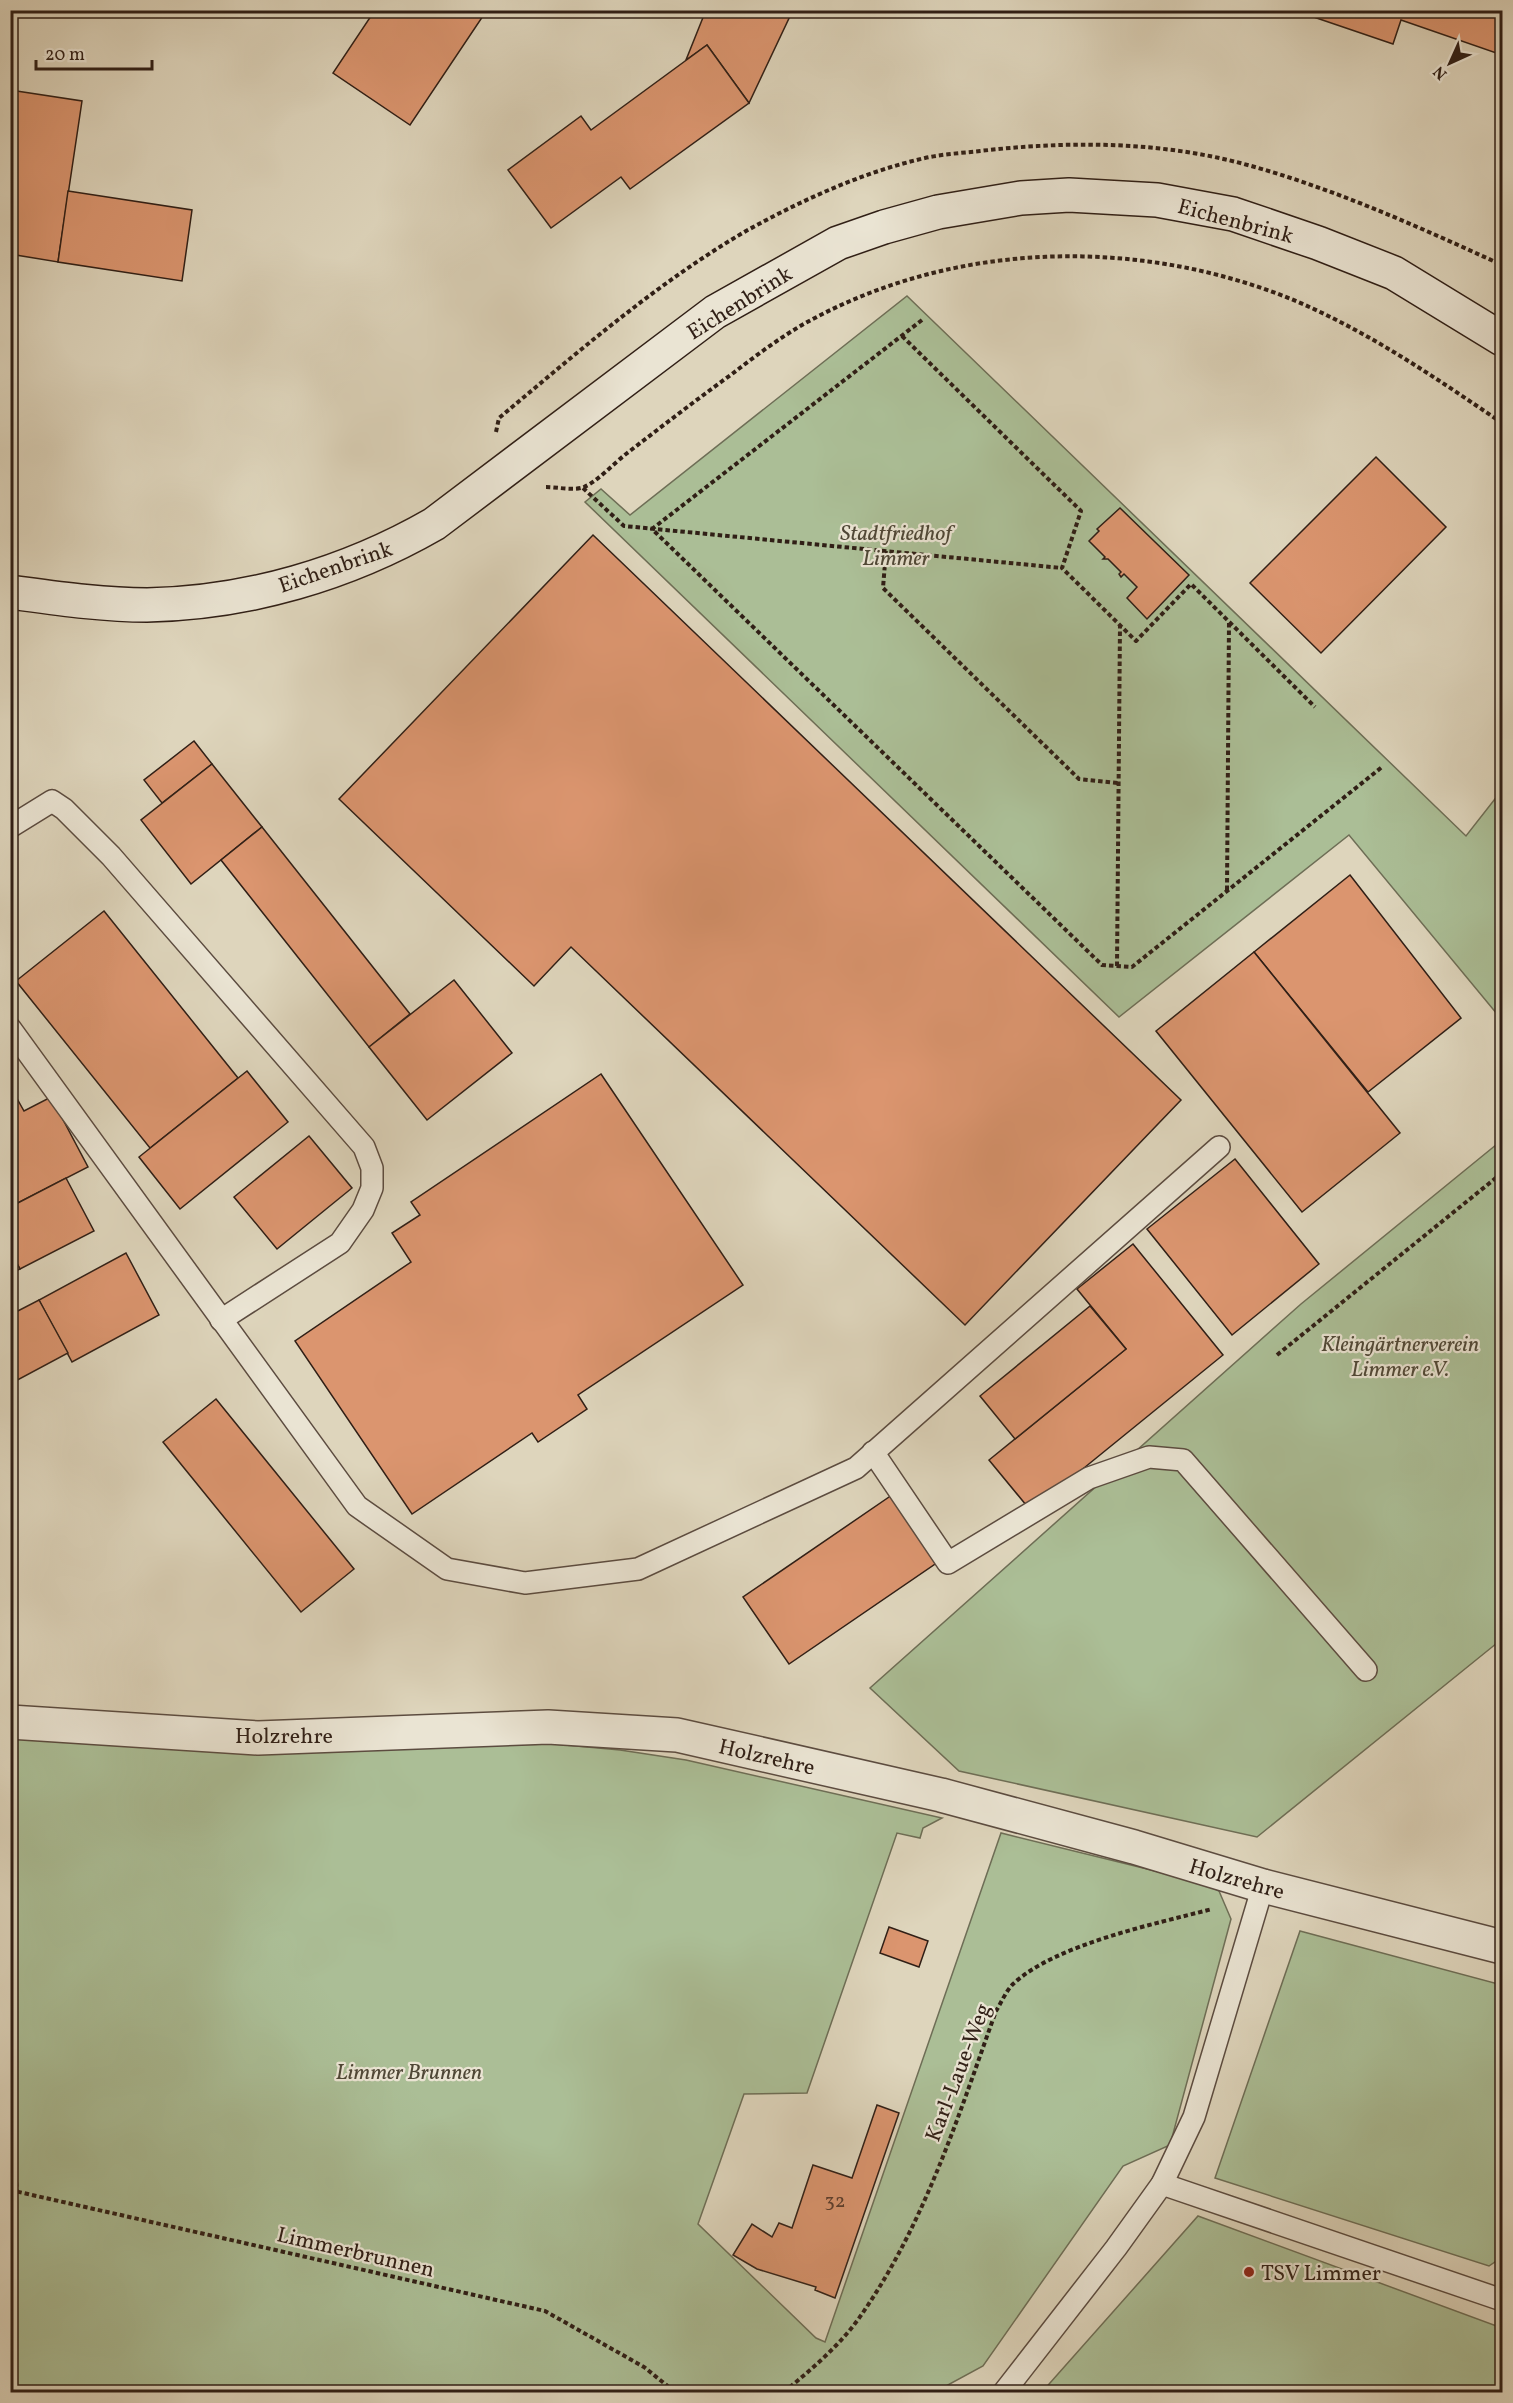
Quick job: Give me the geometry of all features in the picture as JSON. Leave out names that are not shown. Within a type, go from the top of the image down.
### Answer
[{"type":"main road","name":"Eichenbrink","points":[[10,592],[64,599],[146,604],[220,599],[300,582],[399,544],[434,524],[488,485],[715,312],[838,243],[938,212],[1021,198],[1069,195],[1157,200],[1233,214],[1318,243],[1394,273],[1503,339]]},
{"type":"main road","name":"Holzrehre","points":[[10,1722],[258,1738],[548,1727],[677,1735],[941,1795],[1134,1847],[1263,1886],[1503,1947]]},
{"type":"lane","points":[[10,827],[52,801],[64,809],[111,856],[364,1147],[372,1168],[372,1188],[363,1210],[340,1244],[221,1320]]},
{"type":"lane","points":[[10,1028],[357,1506],[447,1569],[525,1583],[638,1569],[856,1468],[1219,1147]]},
{"type":"lane","points":[[873,1452],[948,1563],[1089,1478],[1149,1457],[1183,1460],[1366,1670]]},
{"type":"lane","points":[[1004,2392],[1116,2248],[1162,2184],[1194,2117],[1263,1886]]},
{"type":"lane","points":[[1162,2184],[1503,2300]]},
{"type":"path","points":[[488,485],[583,488],[732,374],[802,325],[858,299],[907,281],[956,268],[1030,256],[1159,261],[1215,272],[1292,300],[1360,333],[1503,423]]},
{"type":"path","points":[[652,529],[922,320]]},
{"type":"path","points":[[902,336],[1081,511],[1062,568]]},
{"type":"path","points":[[583,488],[624,526],[1062,568],[1136,641],[1191,584],[1315,707]]},
{"type":"path","points":[[652,529],[1102,965],[1132,967],[1382,766]]},
{"type":"path","points":[[886,551],[883,588],[1080,779],[1119,783]]},
{"type":"path","points":[[1227,891],[1229,621]]},
{"type":"path","points":[[1117,966],[1120,625]]},
{"type":"path","points":[[1277,1355],[1503,1173]]},
{"type":"path","name":"Karl-Laue-Weg","points":[[784,2392],[826,2356],[864,2312],[919,2219],[996,2011],[1012,1986],[1039,1964],[1119,1934],[1217,1908],[1263,1886]]},
{"type":"path","points":[[10,2115],[17,2192],[10,2198]]},
{"type":"path","name":"Limmerbrunnen","points":[[10,2190],[545,2311],[644,2367],[675,2392]]},
{"type":"green space","name":"Stadtfriedhof Limmer","points":[[907,296],[1466,836],[1502,790],[1502,1020],[1349,835],[1119,1017],[585,502],[601,489],[630,515]]},
{"type":"green space","name":"Kleingärtnerverein Limmer e.V.","points":[[1502,1140],[1502,1639],[1257,1837],[959,1771],[870,1688],[1301,1304]]},
{"type":"green space","name":"Limmer Brunnen","points":[[11,1724],[323,1752],[554,1744],[620,1750],[686,1760],[942,1818],[923,1828],[920,1838],[897,1833],[807,2093],[744,2094],[698,2224],[816,2338],[825,2342],[1001,1833],[1204,1883],[1219,1891],[1231,1919],[1170,2145],[1123,2166],[983,2366],[935,2392],[11,2392]]},
{"type":"green space","points":[[1300,1931],[1502,1985],[1502,2257],[1489,2266],[1215,2178]]},
{"type":"green space","name":"TSV Limmer","points":[[1198,2216],[1502,2328],[1502,2392],[1042,2392]]},
{"type":"building","points":[[375,10],[487,10],[410,125],[333,73]]},
{"type":"building","points":[[706,10],[783,10],[791,14],[749,103],[707,45],[686,60]]},
{"type":"building","points":[[1293,10],[1502,10],[1502,55],[1401,20],[1393,44]]},
{"type":"building","points":[[707,45],[749,103],[630,189],[621,177],[551,228],[508,170],[581,116],[591,130]]},
{"type":"building","points":[[10,90],[82,101],[58,262],[10,254]]},
{"type":"building","points":[[68,191],[192,210],[182,281],[58,262]]},
{"type":"building","points":[[1376,457],[1446,527],[1321,653],[1250,583]]},
{"type":"building","points":[[1120,508],[1189,575],[1147,619],[1127,598],[1137,587],[1124,574],[1121,577],[1119,574],[1121,572],[1108,559],[1103,559],[1105,557],[1089,541],[1099,531],[1097,529]]},
{"type":"building","points":[[593,535],[1181,1100],[965,1325],[571,947],[534,986],[339,799]]},
{"type":"building","points":[[194,741],[212,764],[162,803],[144,780]]},
{"type":"building","points":[[212,764],[262,827],[191,884],[141,820]]},
{"type":"building","points":[[262,827],[410,1014],[369,1047],[221,860]]},
{"type":"building","points":[[1350,875],[1461,1018],[1368,1092],[1254,952]]},
{"type":"building","points":[[104,911],[238,1078],[150,1148],[16,981]]},
{"type":"building","points":[[1254,952],[1400,1133],[1302,1212],[1156,1031]]},
{"type":"building","points":[[454,980],[512,1053],[427,1120],[369,1047]]},
{"type":"building","points":[[247,1071],[288,1122],[180,1209],[139,1157]]},
{"type":"building","points":[[601,1074],[743,1285],[578,1395],[587,1409],[538,1442],[532,1433],[412,1514],[295,1341],[411,1262],[392,1233],[420,1215],[411,1202]]},
{"type":"building","points":[[10,1086],[24,1111],[51,1097],[88,1167],[10,1207]]},
{"type":"building","points":[[309,1136],[352,1188],[277,1249],[234,1197]]},
{"type":"building","points":[[1235,1159],[1319,1264],[1232,1335],[1147,1229]]},
{"type":"building","points":[[66,1178],[94,1231],[20,1269],[10,1251],[10,1207]]},
{"type":"building","points":[[1133,1244],[1223,1355],[1031,1511],[989,1460],[1126,1349],[1077,1289]]},
{"type":"building","points":[[10,1251],[20,1269],[10,1274]]},
{"type":"building","points":[[126,1253],[159,1315],[72,1362],[39,1300]]},
{"type":"building","points":[[39,1300],[68,1353],[10,1384],[10,1315]]},
{"type":"building","points":[[1090,1306],[1126,1349],[1015,1439],[980,1396]]},
{"type":"building","points":[[216,1399],[354,1569],[301,1612],[163,1442]]},
{"type":"building","points":[[892,1495],[938,1562],[789,1664],[743,1597]]},
{"type":"building","points":[[889,1927],[928,1941],[919,1967],[880,1953]]},
{"type":"building","points":[[877,2105],[899,2113],[835,2298],[815,2290],[816,2287],[757,2269],[733,2255],[752,2224],[772,2237],[779,2223],[792,2228],[813,2165],[852,2178]]},
{"type":"place","name":"TSV Limmer","points":[[1249,2272]]}]
